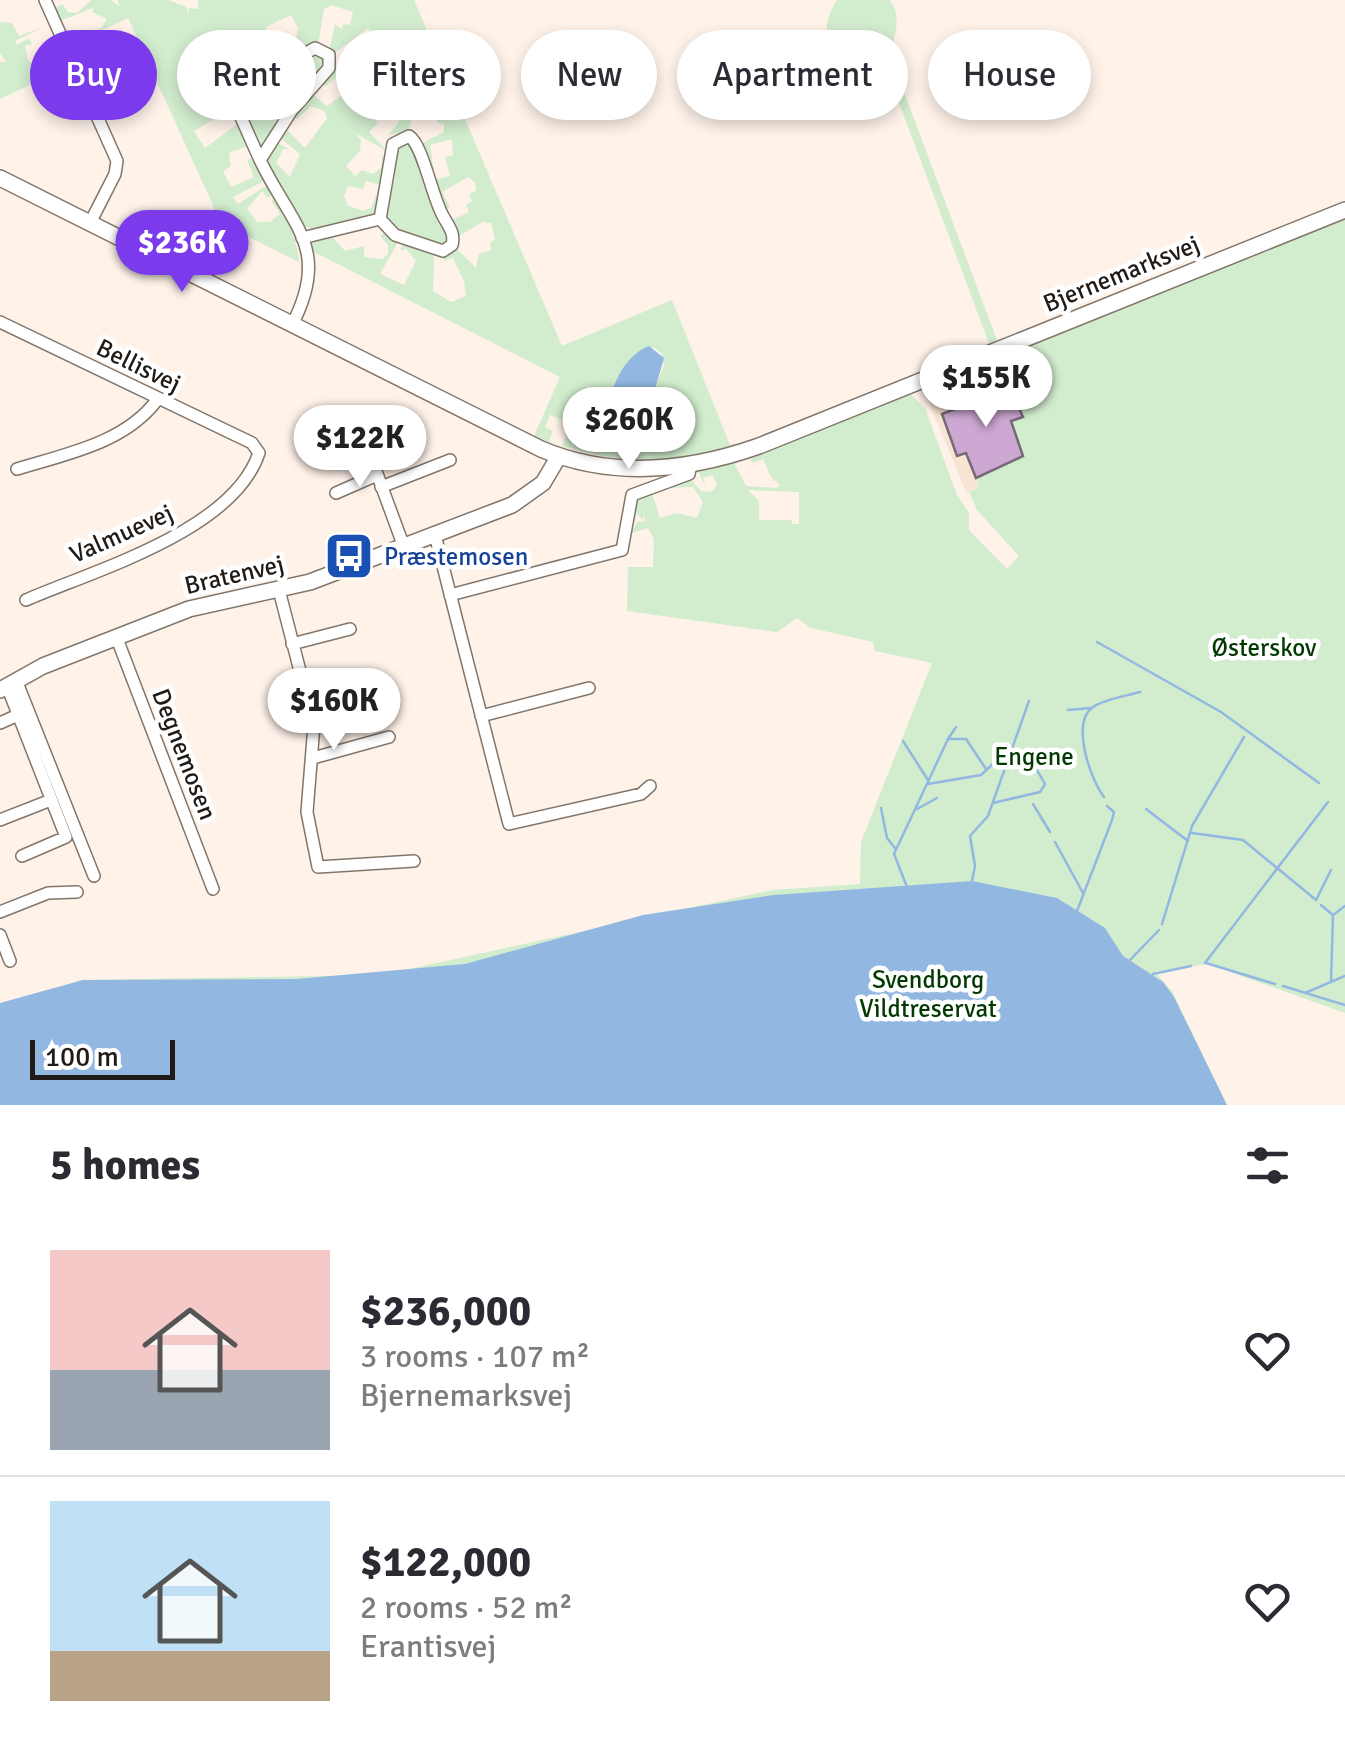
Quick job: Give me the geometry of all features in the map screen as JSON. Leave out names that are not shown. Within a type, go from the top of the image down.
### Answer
[{"type":"street","points":[[45,0],[117,161],[116,174],[90,223]]},
{"type":"street","points":[[260,160],[292,110],[328,70],[330,57],[324,50],[311,49],[283,71],[237,92],[235,104],[260,160],[287,202],[302,238],[310,283],[292,325]]},
{"type":"street","points":[[409,136],[418,145],[430,189],[454,234],[453,243],[446,250],[435,250],[392,233],[380,218],[393,144],[409,136]]},
{"type":"street","name":"Bjernemarksvej","points":[[0,178],[558,456],[629,468],[692,464],[788,434],[1345,210]]},
{"type":"street","points":[[302,238],[380,218]]},
{"type":"street","name":"Bellisvej","points":[[0,322],[258,447]]},
{"type":"street","points":[[17,468],[84,448],[134,425],[157,400]]},
{"type":"street","points":[[362,434],[404,547]]},
{"type":"street","name":"Valmuevej","points":[[26,600],[185,531],[244,479],[259,456],[258,447]]},
{"type":"street","name":"Bratenvej","points":[[7,685],[116,636],[206,603],[279,590],[435,536],[520,501],[543,483],[558,456]]},
{"type":"street","points":[[336,492],[450,460]]},
{"type":"street","name":"Bjernemarksvej","points":[[450,595],[622,550],[633,493],[689,474],[692,464]]},
{"type":"street","points":[[435,536],[509,824],[641,794],[650,786]]},
{"type":"street","points":[[279,590],[314,725],[307,812],[318,868],[414,861]]},
{"type":"street","points":[[292,644],[350,629]]},
{"type":"street","name":"Degnemosen","points":[[116,636],[213,889]]},
{"type":"street","points":[[7,685],[66,837],[22,856]]},
{"type":"street","points":[[7,685],[94,876]]},
{"type":"street","points":[[481,716],[589,688]]},
{"type":"street","points":[[0,722],[18,716]]},
{"type":"street","points":[[313,758],[389,737]]},
{"type":"street","points":[[0,820],[51,800]]},
{"type":"street","points":[[0,912],[48,893],[76,892]]},
{"type":"street","points":[[0,934],[10,961]]},
{"type":"shaded area","points":[[978,366],[981,399],[942,414],[957,455],[966,453],[979,488],[966,492],[925,393],[937,387],[940,395],[966,386],[966,372]]},
{"type":"green space","points":[[91,0],[111,0],[119,6],[118,0],[168,0],[186,7],[188,13],[189,8],[198,9],[198,0],[414,0],[427,30],[336,30],[336,52],[332,55],[329,50],[335,24],[342,29],[343,24],[350,25],[353,12],[331,5],[324,9],[316,46],[316,30],[298,30],[291,15],[267,30],[177,30],[177,120],[213,120],[194,131],[205,148],[240,122],[250,145],[229,153],[231,166],[223,171],[231,187],[254,177],[247,160],[255,157],[266,180],[233,197],[238,204],[267,185],[274,194],[268,198],[262,191],[247,209],[257,222],[270,222],[280,214],[271,201],[277,197],[292,226],[303,278],[299,262],[221,223],[157,82],[157,30],[133,30],[128,18],[102,30],[94,30],[101,28],[107,19],[92,12],[95,7],[60,21],[54,8],[62,4],[68,12],[77,13]]},
{"type":"green space","points":[[837,0],[890,0],[896,30],[828,30]]},
{"type":"green space","points":[[0,22],[12,23],[19,36],[30,32],[15,41],[17,45],[30,40],[25,46],[30,61],[30,85],[0,99],[0,62],[6,62],[0,52]]},
{"type":"green space","points":[[316,53],[325,56],[327,65],[316,77]]},
{"type":"green space","points":[[336,69],[336,78],[325,86],[321,82]]},
{"type":"green space","points":[[316,97],[327,106],[336,99],[336,120],[378,123],[369,132],[388,152],[355,133],[361,140],[360,151],[346,166],[355,176],[362,170],[373,174],[381,168],[382,155],[388,160],[385,186],[366,181],[363,189],[348,186],[344,196],[348,206],[364,211],[372,207],[376,195],[381,197],[376,214],[312,229],[304,226],[267,160],[276,142],[289,149],[283,149],[276,163],[290,177],[300,154],[278,136],[284,127],[305,148],[327,118],[324,111],[316,108]]},
{"type":"green space","points":[[908,103],[998,343],[990,346],[905,120]]},
{"type":"green space","points":[[245,120],[279,120],[262,148]]},
{"type":"green space","points":[[411,120],[406,133],[388,135],[399,122]]},
{"type":"green space","points":[[436,120],[465,120],[562,346],[672,300],[730,445],[755,440],[679,458],[638,460],[562,446],[571,424],[550,415],[545,427],[553,431],[549,441],[553,444],[534,436],[560,377],[312,251],[312,241],[330,235],[345,251],[364,246],[364,257],[382,259],[388,254],[388,245],[380,236],[385,232],[399,240],[380,274],[404,285],[416,261],[406,249],[400,251],[404,242],[434,253],[433,291],[451,302],[466,296],[453,258],[444,261],[442,255],[455,247],[476,268],[479,254],[491,250],[490,243],[495,239],[491,223],[483,222],[457,237],[450,221],[469,212],[466,205],[472,201],[469,195],[476,190],[475,182],[468,177],[442,192],[450,207],[444,210],[430,181],[450,176],[445,157],[453,155],[452,139],[430,145],[434,172],[430,173],[421,144],[444,132],[444,124]],"holes":[[[654,347],[662,354],[664,366],[655,386],[666,407],[660,424],[619,421],[616,395],[621,378]]]},
{"type":"green space","points":[[408,140],[432,208],[451,237],[443,248],[394,231],[385,216],[395,178],[395,148]]},
{"type":"green space","points":[[1345,216],[1345,1013],[1208,964],[1155,972],[1172,991],[1227,1105],[0,1105],[0,1008],[81,980],[382,975],[772,890],[860,884],[861,842],[932,663],[875,651],[873,642],[811,628],[797,618],[777,632],[627,611],[628,567],[653,567],[654,539],[648,528],[632,533],[637,522],[645,521],[643,512],[643,520],[636,513],[635,521],[631,521],[634,500],[651,491],[660,518],[677,513],[697,518],[703,502],[693,487],[665,488],[690,478],[701,491],[712,492],[717,485],[712,475],[703,478],[706,487],[698,471],[740,460],[735,465],[746,486],[777,488],[780,485],[771,477],[763,459],[754,463],[746,457],[909,393],[925,408],[957,495],[969,513],[969,530],[1007,569],[1019,556],[977,510],[969,492],[979,488],[976,478],[1023,456],[1011,421],[1023,416],[1008,381],[1001,376],[1005,370],[993,366],[977,372],[979,363]],"holes":[[[748,490],[799,492],[799,524],[792,524],[792,520],[759,520],[759,501]]]},
{"type":"water","points":[[649,346],[664,358],[655,389],[668,416],[660,424],[619,421],[611,402],[617,379],[631,358]]},
{"type":"water","name":"Svendborg Vildtreservat","points":[[972,881],[1057,898],[1105,928],[1123,956],[1163,982],[1174,997],[1227,1105],[0,1105],[0,1003],[83,980],[297,979],[465,964],[643,915],[774,895]]},
{"type":"building","points":[[1007,382],[1023,417],[1011,421],[1023,456],[976,478],[966,453],[957,456],[942,414],[981,399],[980,391]]},
{"type":"waterway","points":[[1097,642],[1221,712],[1319,783]]},
{"type":"waterway","points":[[1104,797],[1085,752],[1086,715],[1103,702],[1140,692]]},
{"type":"waterway","points":[[972,881],[975,866],[970,836],[988,816],[1029,701]]},
{"type":"waterway","points":[[1068,710],[1091,708]]},
{"type":"waterway","points":[[948,739],[956,727]]},
{"type":"waterway","points":[[1162,924],[1192,826],[1244,737]]},
{"type":"waterway","points":[[907,887],[894,854],[948,739],[966,739],[986,769]]},
{"type":"waterway","points":[[903,741],[928,780]]},
{"type":"waterway","points":[[928,784],[981,775],[998,759]]},
{"type":"waterway","points":[[993,803],[1040,792],[1045,784],[1033,763]]},
{"type":"waterway","points":[[917,809],[937,798]]},
{"type":"waterway","points":[[1205,963],[1328,802]]},
{"type":"waterway","points":[[1033,804],[1050,832]]},
{"type":"waterway","points":[[1077,911],[1112,820],[1114,812],[1107,806]]},
{"type":"waterway","points":[[881,808],[887,838],[895,848]]},
{"type":"waterway","points":[[1146,809],[1188,841]]},
{"type":"waterway","points":[[1192,833],[1243,840],[1316,900],[1331,870]]},
{"type":"waterway","points":[[1055,842],[1083,893]]},
{"type":"waterway","points":[[1321,905],[1333,915],[1345,906]]},
{"type":"waterway","points":[[1331,982],[1333,915]]},
{"type":"waterway","points":[[1129,961],[1159,930]]},
{"type":"waterway","points":[[1206,963],[1275,984]]},
{"type":"waterway","points":[[1153,974],[1191,966]]},
{"type":"waterway","points":[[1305,993],[1345,976]]},
{"type":"waterway","points":[[1283,986],[1345,1005]]},
{"type":"place","name":"Præstemosen","points":[[349,556]]},
{"type":"park label","name":"Østerskov","points":[[1264,647]]},
{"type":"park label","name":"Engene","points":[[1034,756]]}]
